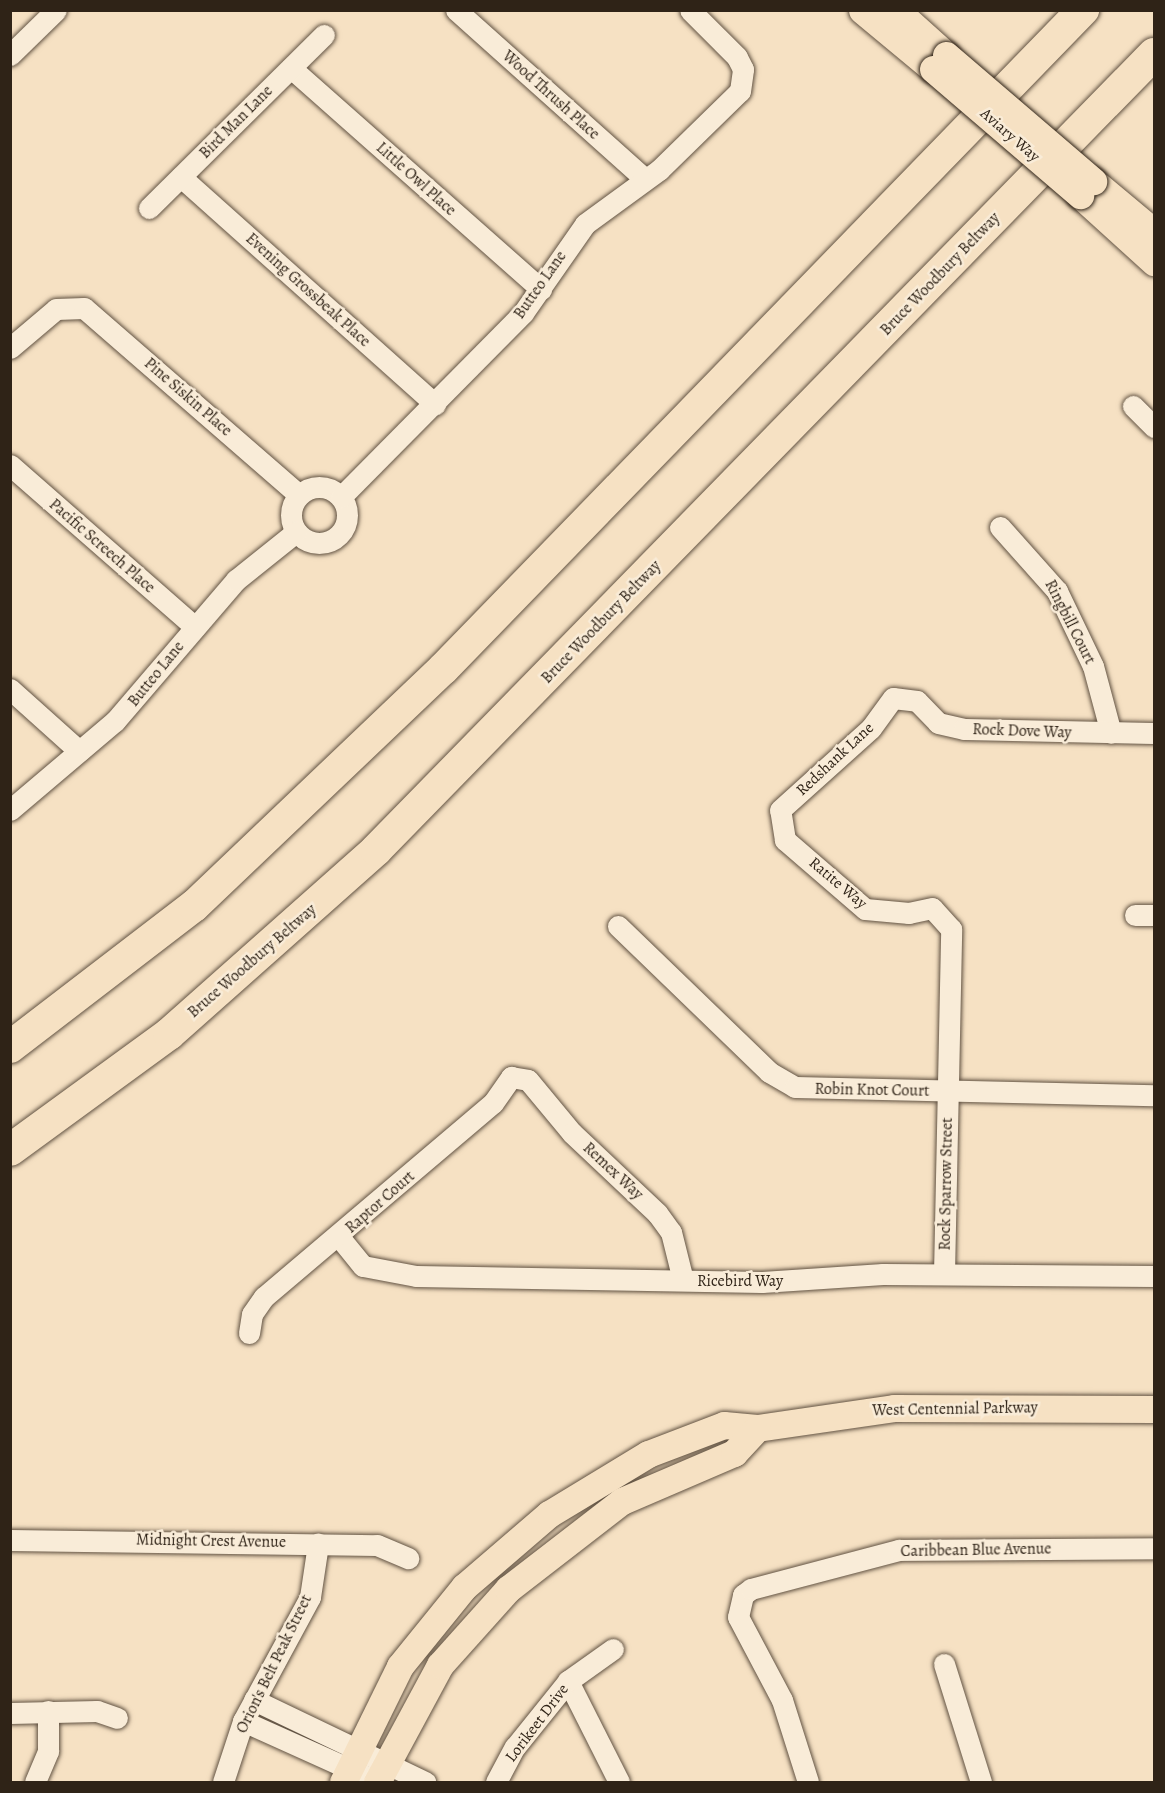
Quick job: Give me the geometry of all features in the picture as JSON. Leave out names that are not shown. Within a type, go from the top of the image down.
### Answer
[{"type":"highway","points":[[10,1047],[194,906],[443,669],[1083,10]]},
{"type":"highway","name":"Bruce Woodbury Beltway","points":[[10,1150],[168,1034],[376,850],[1155,54]]},
{"type":"main road","name":"Aviary Way","points":[[862,10],[939,62],[1087,188],[1155,262]]},
{"type":"main road","name":"Aviary Way","points":[[896,10],[939,62]]},
{"type":"main road","name":"Aviary Way","points":[[1087,188],[1155,232]]},
{"type":"main road","name":"West Centennial Parkway","points":[[350,1767],[386,1691],[418,1641],[515,1539],[648,1454],[724,1425],[757,1428],[894,1408],[1155,1409]]},
{"type":"main road","points":[[379,1778],[440,1665],[508,1589],[622,1501],[734,1453],[757,1428]]},
{"type":"street","points":[[10,55],[56,10]]},
{"type":"street","name":"Wood Thrush Place","points":[[456,10],[645,179]]},
{"type":"street","name":"Butteo Lane","points":[[341,497],[435,404],[541,289],[585,224],[692,141],[743,81],[743,69],[728,43],[690,10]]},
{"type":"street","name":"Bird Man Lane","points":[[149,208],[324,36]]},
{"type":"street","name":"Little Owl Place","points":[[291,68],[541,289]]},
{"type":"street","name":"Evening Grossbeak Place","points":[[181,177],[435,404]]},
{"type":"street","name":"Pine Siskin Place","points":[[10,348],[56,309],[73,304],[93,314],[299,495]]},
{"type":"street","points":[[1133,406],[1155,427]]},
{"type":"street","name":"Pacific Screech Place","points":[[10,465],[195,627]]},
{"type":"street","points":[[323,487],[341,497],[347,518],[338,536],[315,543],[296,532],[290,513],[299,495],[323,487]]},
{"type":"street","name":"Ringbill Court","points":[[1000,527],[1038,564],[1063,602],[1094,666],[1111,733]]},
{"type":"street","name":"Butteo Lane","points":[[10,810],[134,703],[195,627],[253,564],[296,532]]},
{"type":"street","points":[[10,689],[79,751]]},
{"type":"street","name":"Rock Dove Way","points":[[901,698],[917,701],[938,723],[964,729],[1155,733]]},
{"type":"street","name":"Redshank Lane","points":[[780,825],[780,810],[786,802],[810,788],[871,728],[885,705],[901,698]]},
{"type":"street","name":"Ratite Way","points":[[780,825],[786,840],[865,909],[909,913],[933,908],[944,916]]},
{"type":"street","name":"Rock Sparrow Street","points":[[944,916],[952,938],[944,1274]]},
{"type":"street","name":"Robin Knot Court","points":[[618,926],[781,1081],[812,1090],[1155,1095]]},
{"type":"street","name":"Raptor Court","points":[[249,1333],[252,1314],[264,1297],[340,1238],[493,1103],[511,1077],[519,1078]]},
{"type":"street","name":"Remex Way","points":[[519,1078],[538,1090],[572,1133],[657,1213],[671,1232],[683,1280]]},
{"type":"street","name":"Ricebird Way","points":[[340,1238],[363,1266],[385,1273],[683,1280],[944,1274],[1155,1276]]},
{"type":"street","name":"Midnight Crest Avenue","points":[[10,1540],[377,1545],[408,1558]]},
{"type":"street","name":"Orion's Belt Peak Street","points":[[223,1782],[243,1721],[310,1597],[318,1544]]},
{"type":"street","name":"Caribbean Blue Avenue","points":[[808,1782],[782,1700],[740,1623],[739,1605],[751,1589],[899,1550],[1155,1548]]},
{"type":"street","name":"Lorikeet Drive","points":[[496,1782],[515,1747],[568,1681],[613,1649]]},
{"type":"street","points":[[945,1664],[981,1782]]},
{"type":"street","points":[[568,1681],[619,1782]]},
{"type":"street","points":[[254,1700],[350,1767]]},
{"type":"street","points":[[35,1782],[48,1751],[48,1711]]},
{"type":"street","points":[[10,1713],[98,1711],[117,1719]]},
{"type":"street","points":[[243,1721],[379,1778],[425,1782]]}]
